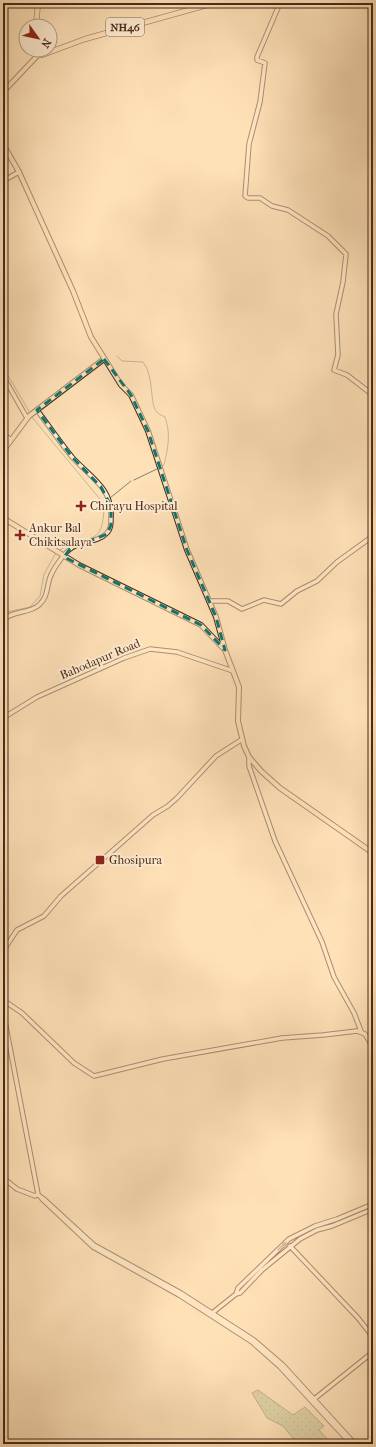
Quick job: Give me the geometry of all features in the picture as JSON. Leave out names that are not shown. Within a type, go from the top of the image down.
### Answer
[{"type":"highway","points":[[37,18],[38,3]]},
{"type":"highway","name":"NH46","points":[[58,49],[132,25],[214,3]]},
{"type":"main road","points":[[3,92],[35,58]]},
{"type":"main road","points":[[3,144],[19,172],[73,291],[91,337],[104,359],[140,411],[187,550],[216,616],[225,650],[240,690],[238,721],[241,740],[249,757],[280,788],[373,853]]},
{"type":"main road","points":[[3,451],[28,417],[104,359]]},
{"type":"main road","points":[[3,518],[53,550],[101,577],[201,625],[225,650]]},
{"type":"street","points":[[280,3],[257,57],[257,60],[265,63],[266,66],[261,84],[260,102],[249,144],[245,196],[248,198],[260,198],[272,206],[288,210],[328,236],[346,254],[343,282],[336,314],[338,355],[334,370],[347,375],[373,395]]},
{"type":"street","points":[[3,181],[19,172]]},
{"type":"street","points":[[3,376],[28,417]]},
{"type":"street","points":[[3,620],[13,614],[33,609],[45,599],[51,575],[63,556],[70,549],[97,540],[106,534],[111,525],[112,506],[102,487],[72,457],[36,411]]},
{"type":"street","points":[[3,434],[11,440]]},
{"type":"street","points":[[209,601],[228,601],[242,609],[264,600],[281,604],[297,591],[317,581],[337,562],[373,536]]},
{"type":"street","name":"Bahodapur Road","points":[[3,718],[37,698],[124,658],[150,649],[177,652],[233,671]]},
{"type":"street","points":[[3,951],[17,930],[44,916],[61,896],[153,815],[168,806],[177,798],[216,756],[241,740]]},
{"type":"street","points":[[249,757],[249,766],[275,841],[322,942],[334,978],[354,1013],[361,1031],[373,1047]]},
{"type":"street","points":[[3,1000],[22,1013],[74,1063],[94,1076],[163,1059],[218,1048],[282,1038],[361,1031]]},
{"type":"street","points":[[3,1011],[38,1195],[83,1236],[98,1247],[181,1292],[265,1350],[283,1365],[351,1444]]},
{"type":"street","points":[[3,1178],[21,1191],[32,1195],[38,1195]]},
{"type":"street","points":[[236,1294],[238,1288],[289,1239],[315,1226],[337,1219],[373,1204]]},
{"type":"street","points":[[212,1314],[236,1294],[240,1293],[290,1246],[317,1230],[332,1226],[373,1208]]},
{"type":"street","points":[[290,1246],[358,1318],[373,1337]]},
{"type":"street","points":[[313,1400],[373,1352]]},
{"type":"street","points":[[313,1400],[355,1444]]},
{"type":"highlighted area","points":[[104,359],[131,395],[148,431],[187,550],[216,617],[225,650],[201,625],[64,557],[70,549],[107,534],[111,525],[111,506],[101,487],[72,457],[37,410]]},
{"type":"green space","points":[[258,1390],[293,1415],[305,1407],[324,1426],[319,1430],[332,1444],[298,1444],[283,1426],[267,1418],[252,1393]]},
{"type":"waterway","points":[[117,356],[122,361],[143,362],[147,368],[151,383],[153,403],[159,414],[165,417],[168,429],[167,453],[164,465],[161,466]]},
{"type":"waterway","points":[[3,367],[30,413]]},
{"type":"waterway","points":[[31,416],[104,504],[101,528],[97,534],[92,538],[69,545],[58,551]]},
{"type":"waterway","points":[[134,480],[159,468]]},
{"type":"waterway","points":[[110,498],[131,481]]},
{"type":"waterway","points":[[3,615],[7,612],[30,607],[40,596],[44,574],[56,553]]},
{"type":"place","name":"Chirayu Hospital","points":[[81,506]]},
{"type":"place","name":"Ankur Bal Chikitsalaya","points":[[20,535]]},
{"type":"place","name":"Ghosipura","points":[[100,860]]}]
